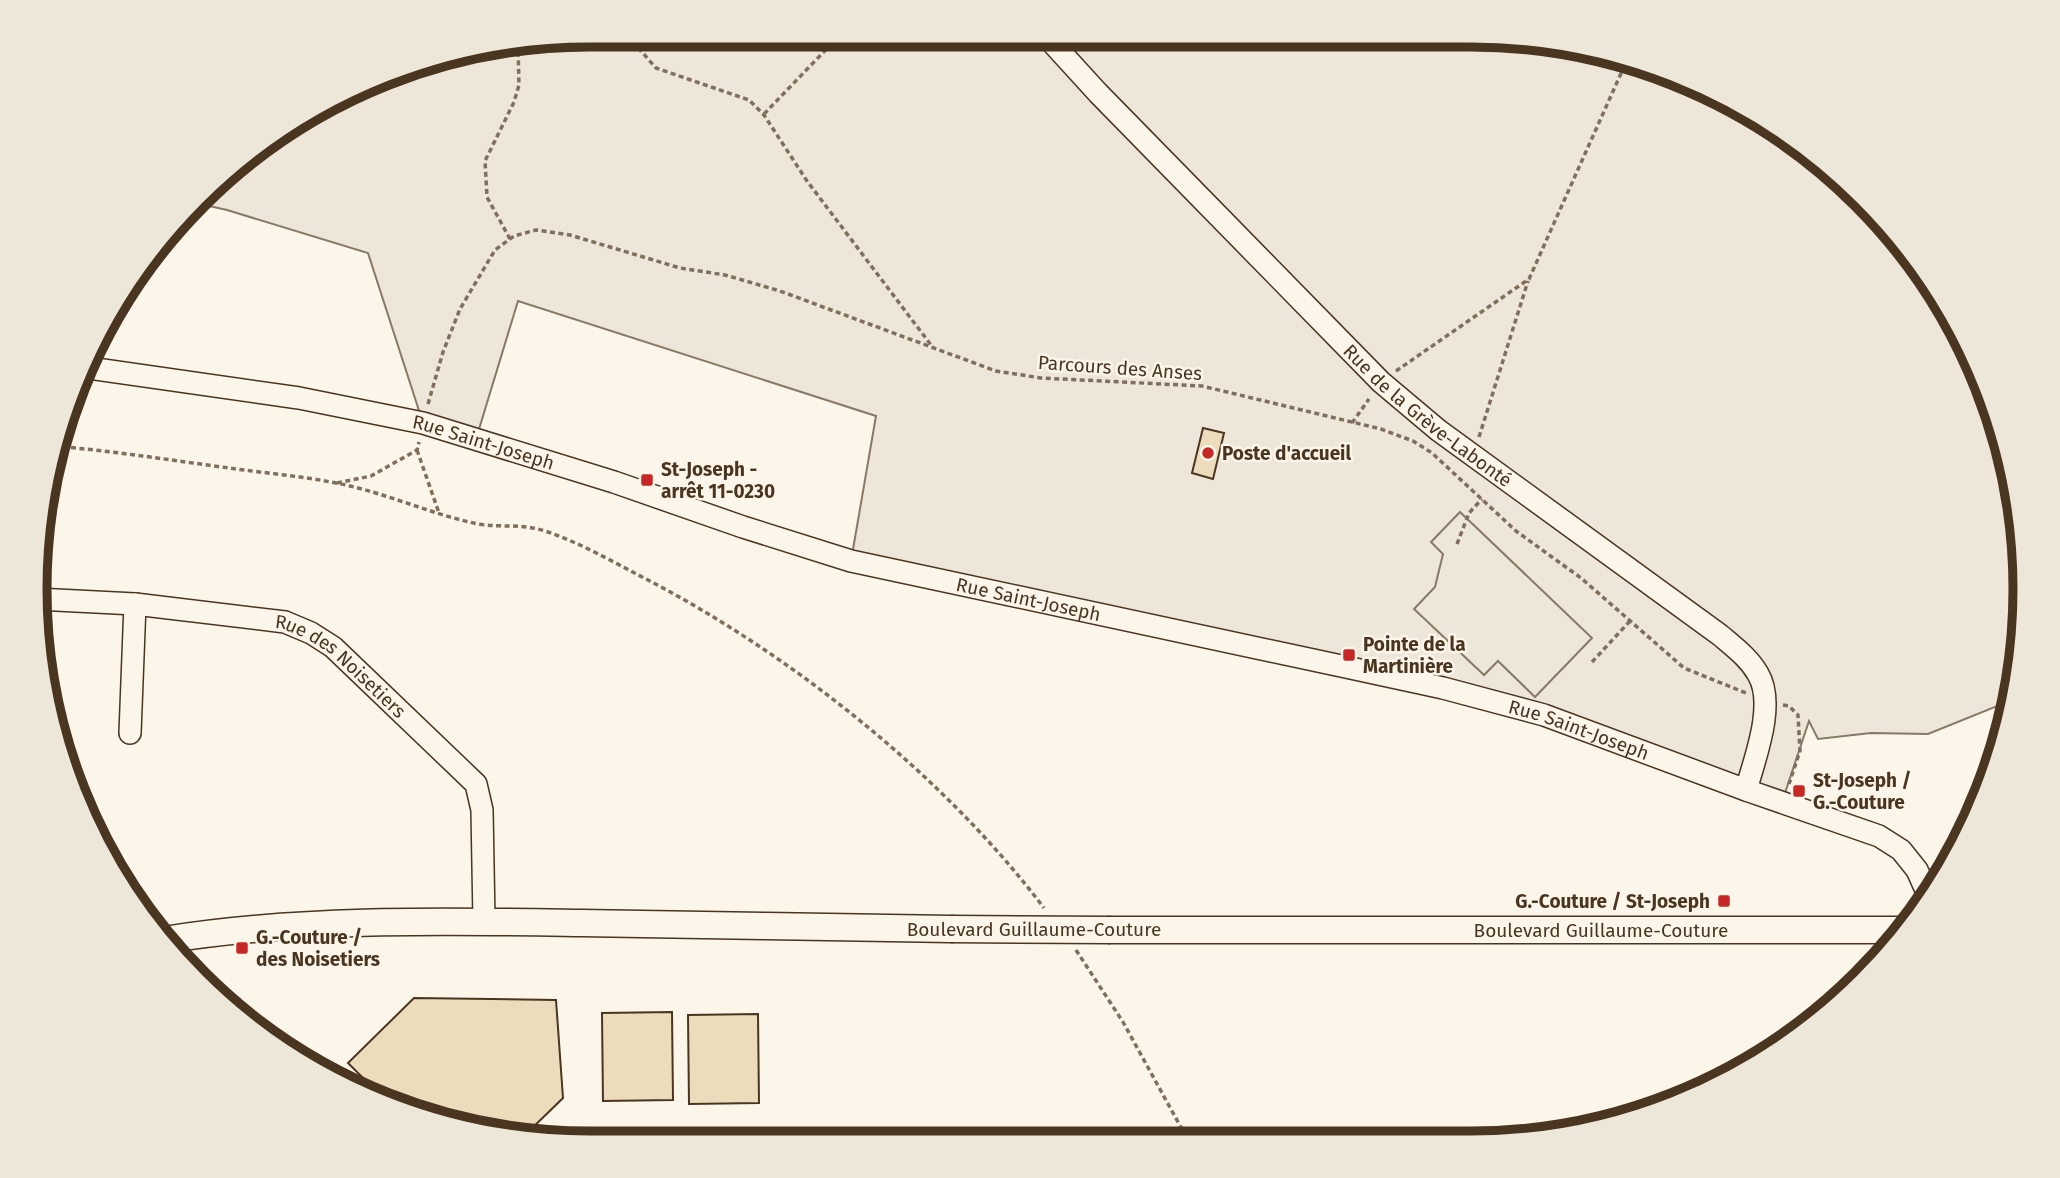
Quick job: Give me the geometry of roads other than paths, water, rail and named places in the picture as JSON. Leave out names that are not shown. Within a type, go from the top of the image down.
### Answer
[{"type":"main road","name":"Boulevard Guillaume-Couture","points":[[176,938],[269,926],[484,921],[951,929],[1892,930]]},
{"type":"street","name":"Rue de la Grève-Labonté","points":[[1056,47],[1381,382],[1438,430],[1745,656],[1760,675],[1766,701],[1762,730],[1746,790]]},
{"type":"street","name":"Rue Saint-Joseph","points":[[94,369],[299,398],[423,423],[614,482],[851,561],[1443,688],[1544,715],[1879,836],[1901,850],[1917,870],[1924,885]]},
{"type":"street","name":"Rue des Noisetiers","points":[[47,600],[135,604],[285,622],[311,633],[333,647],[476,784],[482,810],[484,921]]},
{"type":"street","points":[[130,733],[135,604]]},
{"type":"place","name":"Poste d'accueil","points":[[1208,453]]},
{"type":"place","name":"St-Joseph - arrêt 11-0230","points":[[647,480]]},
{"type":"place","name":"Pointe de la Martinière","points":[[1349,655]]},
{"type":"place","name":"St-Joseph / G.-Couture","points":[[1799,791]]},
{"type":"place","name":"G.-Couture / St-Joseph","points":[[1724,901]]},
{"type":"place","name":"G.-Couture / des Noisetiers","points":[[242,948]]}]
